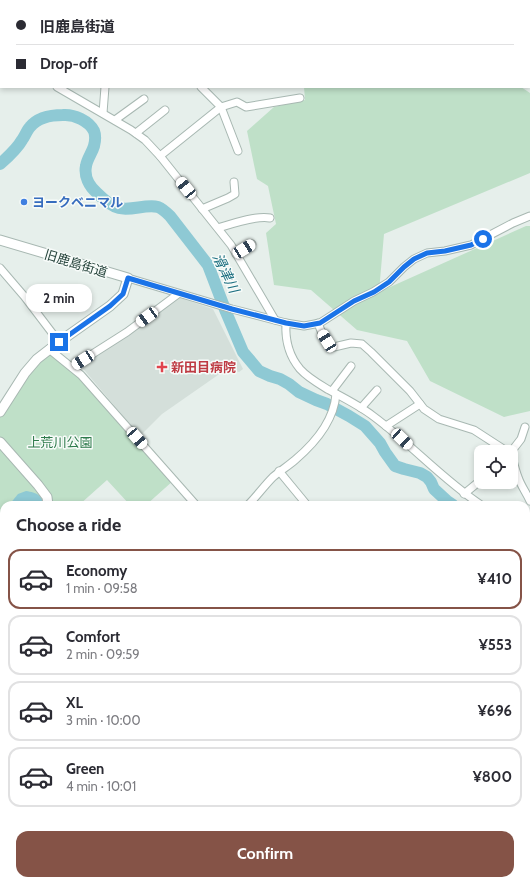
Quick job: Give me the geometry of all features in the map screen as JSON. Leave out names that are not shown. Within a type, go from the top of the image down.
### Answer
[{"type":"street","points":[[59,88],[115,120],[145,140],[160,156],[231,245],[275,320],[286,323],[304,326],[318,323],[354,301],[374,292],[389,282],[414,259],[427,253],[445,251],[471,245],[513,222],[530,216]]},
{"type":"street","points":[[103,113],[106,88]]},
{"type":"street","points":[[202,88],[221,107],[238,151]]},
{"type":"street","points":[[160,156],[221,107],[237,102],[246,107],[300,98]]},
{"type":"street","points":[[115,120],[144,99]]},
{"type":"street","points":[[136,133],[165,110]]},
{"type":"street","points":[[202,209],[235,194],[234,182]]},
{"type":"street","points":[[218,228],[249,219],[270,218]]},
{"type":"street","name":"旧鹿島街道","points":[[0,240],[178,294],[275,320]]},
{"type":"street","points":[[236,254],[252,244]]},
{"type":"street","points":[[0,268],[24,296],[59,342]]},
{"type":"street","points":[[0,412],[25,374],[37,359],[110,306],[123,294],[128,278]]},
{"type":"street","points":[[72,367],[127,332],[178,294]]},
{"type":"street","points":[[286,323],[285,331],[288,346],[300,369],[312,380],[361,408],[386,426],[464,494],[475,501]]},
{"type":"street","points":[[318,323],[330,345],[334,347],[351,343],[362,344],[410,391],[424,409],[439,419],[474,430],[497,445]]},
{"type":"street","points":[[49,349],[81,375],[192,501]]},
{"type":"street","points":[[253,501],[271,479],[310,446],[324,429],[335,402],[334,392],[351,366]]},
{"type":"street","points":[[361,408],[377,390]]},
{"type":"street","points":[[386,426],[420,404]]},
{"type":"street","points":[[517,445],[526,427]]},
{"type":"street","points":[[0,442],[38,485],[47,497],[48,501]]},
{"type":"street","points":[[279,471],[304,501]]},
{"type":"street","points":[[518,478],[522,489],[530,501]]},
{"type":"street","points":[[464,494],[474,486]]},
{"type":"shaded area","name":"新田目病院","points":[[177,297],[213,309],[243,369],[239,372],[228,368],[162,414],[140,436],[80,365]]},
{"type":"green space","points":[[304,88],[522,88],[530,93],[530,173],[384,234],[379,292],[526,226],[530,226],[530,411],[504,417],[430,381],[407,341],[357,330],[311,290],[274,285],[266,233],[276,224],[268,186],[257,179],[247,131],[274,107],[305,100]]},
{"type":"green space","name":"上荒川公園","points":[[49,349],[72,367],[174,480],[150,501],[126,501],[107,480],[83,501],[0,501],[0,406]]},
{"type":"water","points":[[26,491],[33,492],[38,495],[42,501],[12,501],[18,494]]},
{"type":"waterway","name":"滑津川","points":[[0,164],[18,147],[30,127],[45,117],[67,115],[76,117],[89,124],[94,131],[95,141],[87,161],[86,177],[94,190],[104,200],[116,207],[128,209],[153,206],[158,207],[170,216],[208,265],[243,352],[259,371],[280,379],[299,392],[327,404],[365,426],[380,443],[395,466],[420,473],[427,477],[434,489],[447,501]]},
{"type":"place","name":"ヨークベニマル","points":[[24,202]]},
{"type":"place","name":"新田目病院","points":[[162,367]]},
{"type":"route","points":[[59,342],[110,306],[123,294],[128,278],[232,309],[286,323],[304,326],[320,323],[354,301],[374,292],[389,282],[414,259],[427,253],[445,251],[471,245],[483,239]]}]
